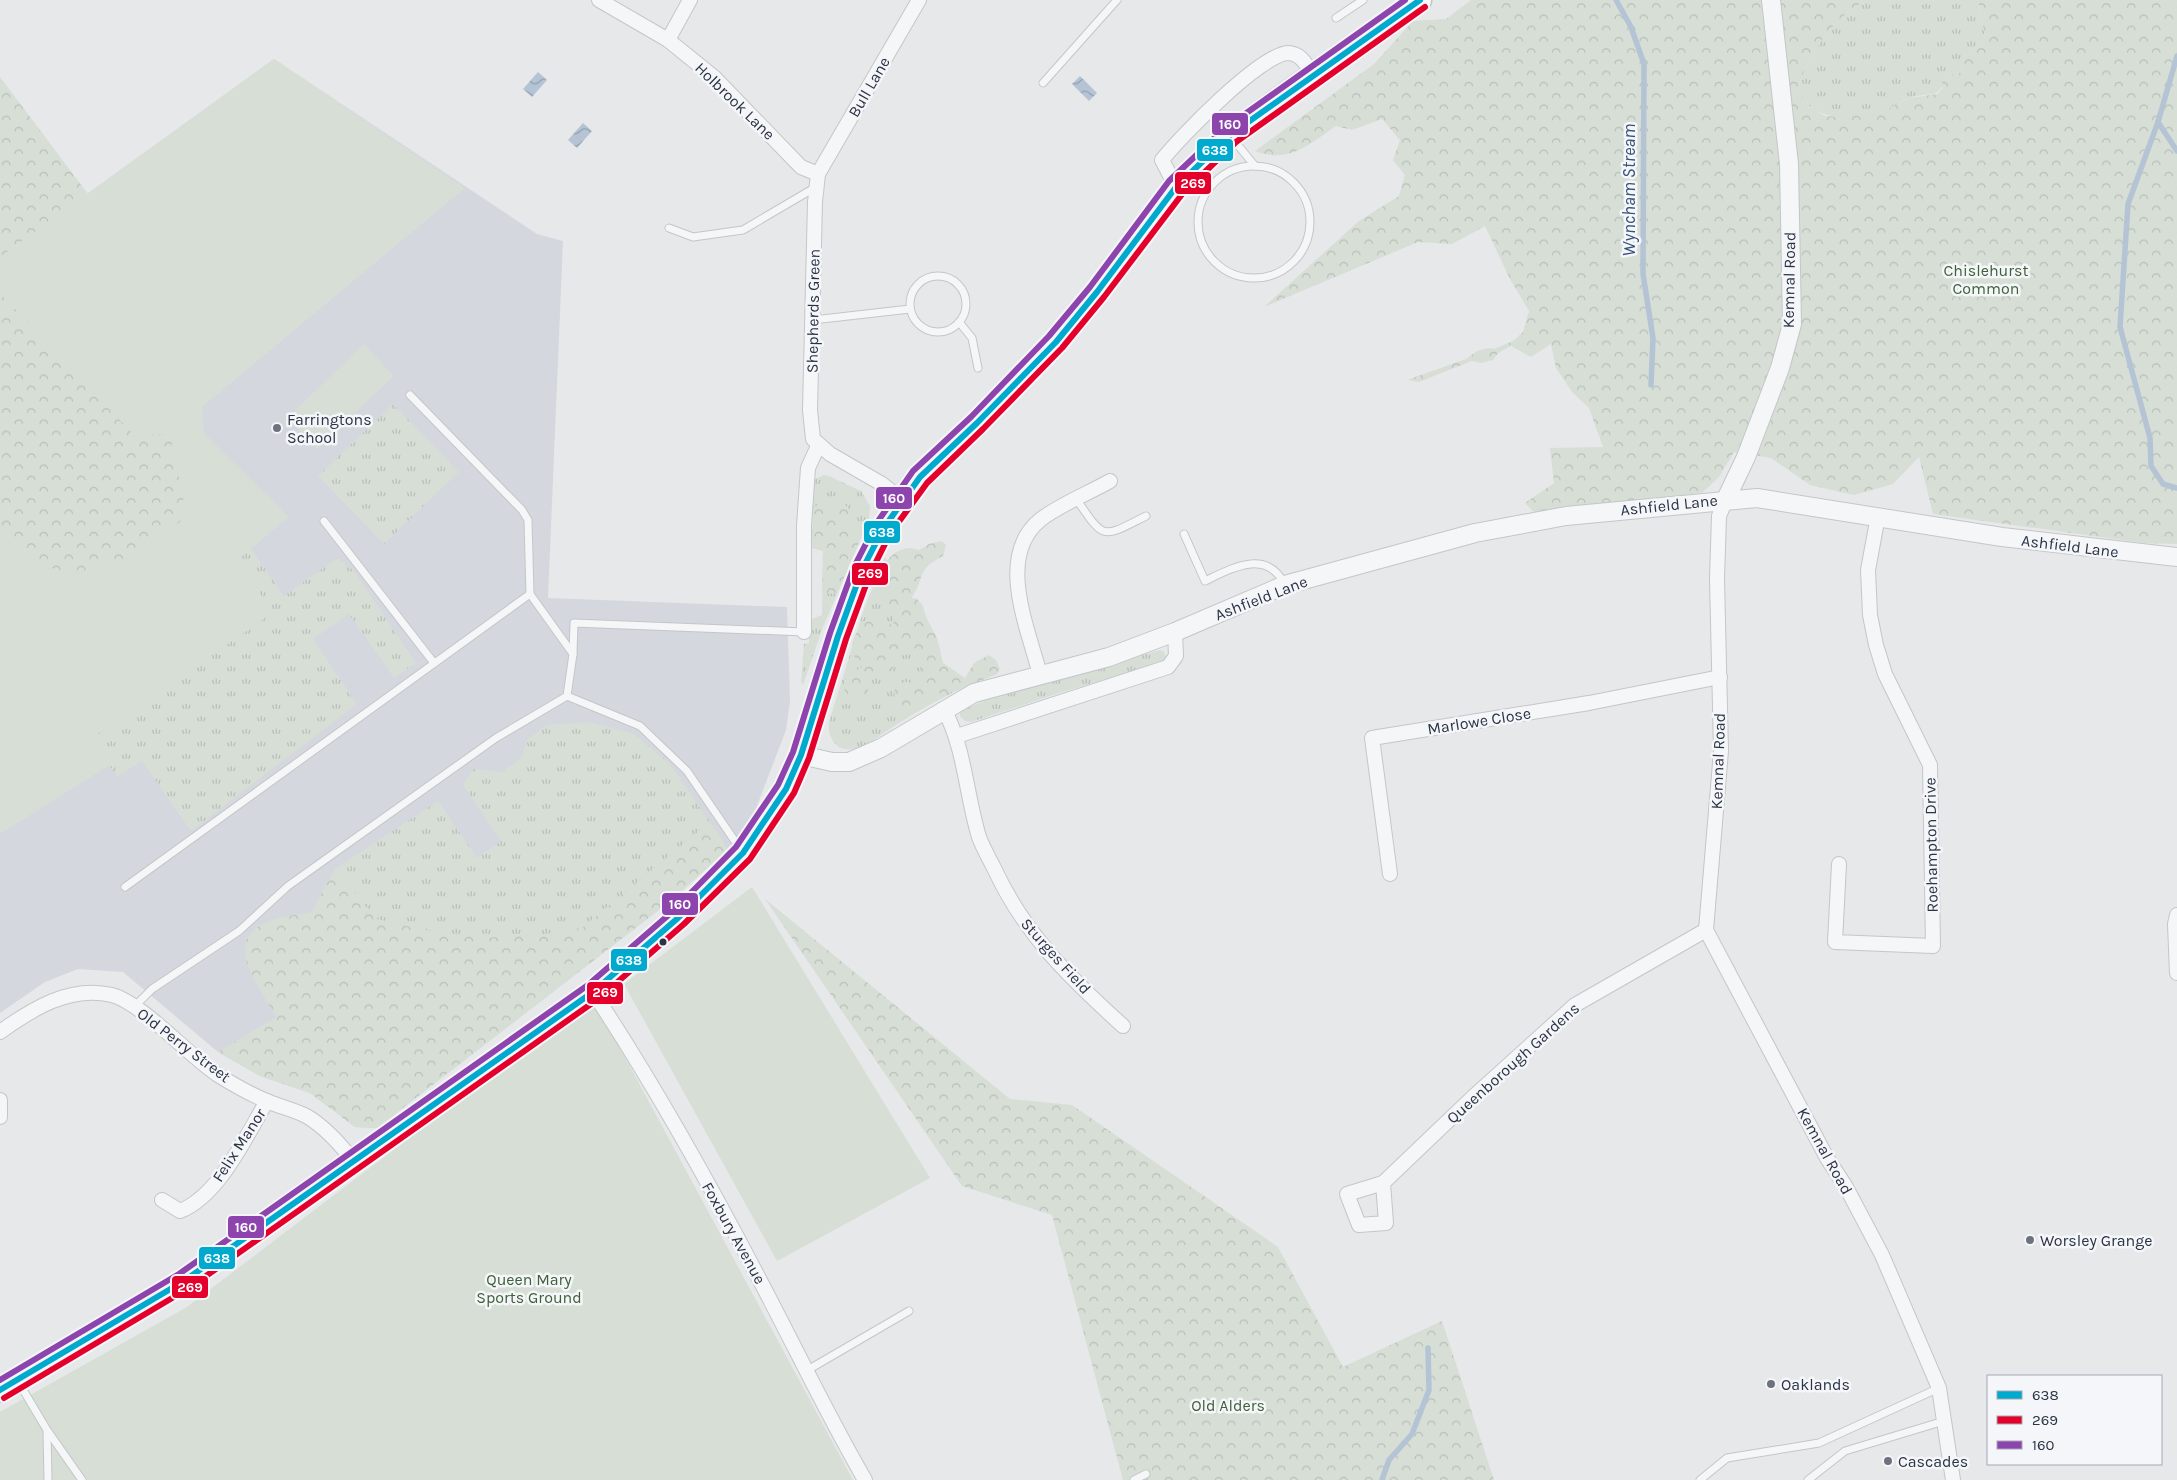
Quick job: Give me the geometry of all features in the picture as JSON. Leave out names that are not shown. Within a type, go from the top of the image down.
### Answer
[{"type":"main road","points":[[9,1385],[184,1281],[593,992],[678,918],[743,853],[786,789],[801,755],[838,636],[862,570],[883,529],[902,500],[940,456],[977,423],[1056,342],[1097,292],[1176,187],[1230,136],[1313,74],[1420,0]]},
{"type":"street","points":[[668,40],[690,0]]},
{"type":"street","name":"Bull Lane","points":[[817,181],[919,0]]},
{"type":"street","name":"Kemnal Road","points":[[1771,0],[1789,164],[1792,324],[1780,368],[1746,456],[1719,516],[1716,578],[1721,751],[1706,930],[1827,1158],[1846,1187],[1882,1255],[1939,1388],[1953,1480]]},
{"type":"street","name":"Holbrook Lane","points":[[601,1],[668,40],[715,78],[801,167],[817,181]]},
{"type":"street","points":[[1176,187],[1162,160],[1178,139],[1228,92],[1278,54],[1290,53],[1300,57],[1313,74]]},
{"type":"street","name":"Shepherds Green","points":[[817,181],[811,430],[813,439],[818,446]]},
{"type":"street","points":[[804,632],[804,526],[808,468],[818,446],[882,484],[902,500]]},
{"type":"street","points":[[1040,675],[1017,587],[1017,563],[1024,542],[1039,521],[1110,481]]},
{"type":"street","name":"Ashfield Lane","points":[[801,755],[832,762],[848,762],[881,748],[974,693],[1109,656],[1175,632],[1285,585],[1475,533],[1566,516],[1726,499],[1757,498],[2002,537],[2177,557]]},
{"type":"street","name":"Roehampton Drive","points":[[1838,864],[1834,942],[1933,946],[1930,766],[1885,674],[1876,645],[1870,615],[1868,570],[1878,516]]},
{"type":"street","points":[[957,736],[1168,666],[1176,656],[1175,632]]},
{"type":"street","name":"Marlowe Close","points":[[1390,874],[1372,738],[1589,703],[1720,677]]},
{"type":"street","name":"Sturges Field","points":[[944,709],[957,736],[980,839],[1002,886],[1024,924],[1065,972],[1123,1026]]},
{"type":"street","points":[[2177,915],[2175,924],[2177,973]]},
{"type":"street","name":"Queenborough Gardens","points":[[1383,1183],[1472,1098],[1575,1006],[1706,930]]},
{"type":"street","name":"Foxbury Avenue","points":[[593,992],[655,1089],[764,1288],[865,1480]]},
{"type":"street","name":"Old Perry Street","points":[[0,1032],[33,1009],[63,997],[88,993],[113,996],[134,1007],[218,1075],[267,1101],[307,1116],[325,1129],[354,1162]]},
{"type":"street","points":[[0,1100],[0,1117]]},
{"type":"street","name":"Felix Manor","points":[[162,1200],[180,1212],[193,1206],[223,1174],[267,1101]]},
{"type":"lane","points":[[1043,83],[1117,0]]},
{"type":"lane","points":[[1336,18],[1363,0]]},
{"type":"lane","points":[[1230,136],[1255,166],[1274,169],[1290,179],[1303,193],[1310,212],[1310,230],[1304,249],[1293,264],[1276,274],[1258,279],[1238,277],[1222,269],[1209,257],[1200,241],[1197,223],[1200,205],[1208,189],[1221,176],[1237,168],[1255,166]]},
{"type":"lane","points":[[669,228],[693,237],[743,230],[817,181]]},
{"type":"lane","points":[[942,277],[951,280],[963,292],[965,310],[959,322],[947,330],[928,330],[920,325],[910,309],[913,292],[925,279],[942,277]]},
{"type":"lane","points":[[813,320],[910,309]]},
{"type":"lane","points":[[959,322],[972,338],[978,368]]},
{"type":"lane","points":[[410,395],[522,510],[528,520],[530,594],[573,654]]},
{"type":"lane","points":[[1077,500],[1096,528],[1105,533],[1112,533],[1146,516]]},
{"type":"lane","points":[[324,521],[434,663]]},
{"type":"lane","points":[[1184,534],[1205,581],[1233,567],[1257,564],[1275,570],[1285,585]]},
{"type":"lane","points":[[125,887],[530,594]]},
{"type":"lane","points":[[567,696],[573,654],[574,624],[804,632]]},
{"type":"lane","points":[[567,696],[640,726],[687,771],[743,853]]},
{"type":"lane","points":[[134,1007],[152,988],[239,931],[288,886],[496,738],[567,696]]},
{"type":"lane","points":[[806,1371],[909,1311]]},
{"type":"lane","points":[[9,1385],[48,1430],[82,1480]]},
{"type":"lane","points":[[1700,1480],[1727,1458],[1819,1443],[1939,1388]]},
{"type":"lane","points":[[1808,1480],[1845,1451],[1944,1421]]},
{"type":"lane","points":[[48,1430],[48,1480]]},
{"type":"lane","points":[[1134,1480],[1146,1474]]},
{"type":"shaded area","name":"Farringtons School","points":[[274,59],[537,234],[563,241],[548,598],[787,607],[790,701],[786,730],[747,832],[673,899],[377,1128],[355,1127],[310,1093],[260,1076],[218,1052],[123,972],[78,969],[45,982],[0,1013],[0,257]]},
{"type":"green space","name":"Chislehurst Common","points":[[1471,0],[1868,0],[1844,15],[1824,37],[1815,50],[1797,90],[1810,107],[1825,116],[1844,117],[1882,112],[1909,98],[1937,94],[1943,88],[1942,80],[1949,75],[1961,73],[1964,60],[1985,37],[1978,0],[2177,0],[2177,544],[2144,543],[1933,514],[1919,457],[1893,484],[1854,495],[1810,485],[1771,458],[1734,452],[1719,477],[1702,493],[1534,512],[1525,503],[1554,483],[1550,448],[1603,447],[1589,408],[1572,392],[1556,368],[1551,344],[1531,357],[1511,346],[1498,353],[1493,360],[1481,363],[1472,361],[1419,382],[1407,380],[1466,359],[1477,351],[1488,348],[1494,349],[1513,341],[1523,332],[1529,311],[1510,279],[1485,226],[1452,244],[1418,242],[1264,307],[1359,221],[1399,196],[1405,175],[1393,160],[1400,140],[1382,119],[1352,130],[1336,126],[1307,146],[1288,154],[1267,154],[1255,151],[1374,64],[1413,21],[1446,19]]},
{"type":"green space","points":[[1868,0],[1978,0],[1985,37],[1964,60],[1961,73],[1949,75],[1941,89],[1933,94],[1909,98],[1886,111],[1865,117],[1837,117],[1820,112],[1812,108],[1797,90],[1802,77],[1815,50],[1833,26],[1856,6]]},
{"type":"green space","points":[[274,59],[465,188],[202,407],[204,433],[289,517],[241,557],[265,603],[265,618],[93,737],[110,765],[0,834],[0,533],[19,552],[68,576],[138,555],[187,516],[170,434],[134,435],[0,293],[0,257]]},
{"type":"green space","points":[[0,77],[88,194],[0,257]]},
{"type":"green space","points":[[0,293],[134,435],[170,434],[187,516],[138,555],[68,576],[19,552],[0,533]]},
{"type":"green space","points":[[364,344],[394,376],[317,449],[287,418]]},
{"type":"green space","points":[[393,404],[459,472],[384,544],[318,476]]},
{"type":"green space","points":[[824,475],[861,491],[870,506],[869,519],[823,627],[803,685],[801,682],[804,644],[809,643],[810,620],[822,615],[823,551],[812,548],[812,542],[815,479]]},
{"type":"green space","points":[[820,503],[832,506],[844,504],[848,508],[851,525],[855,527],[861,537],[837,594],[822,593],[823,551],[812,548],[813,508]]},
{"type":"green space","points":[[942,541],[946,545],[943,556],[925,569],[912,598],[917,599],[923,606],[926,617],[937,638],[943,663],[965,678],[974,663],[989,655],[996,660],[1000,669],[997,674],[953,692],[934,694],[926,688],[925,703],[913,711],[898,711],[894,704],[895,688],[901,682],[923,682],[917,647],[909,654],[889,658],[893,667],[890,677],[884,678],[876,673],[867,673],[868,692],[862,699],[852,699],[844,690],[845,680],[849,674],[864,665],[855,657],[852,651],[853,639],[856,633],[865,623],[876,618],[887,626],[894,623],[886,591],[884,564],[891,556],[904,549],[919,550],[929,544]]},
{"type":"green space","points":[[251,549],[284,596],[337,558],[354,571],[416,663],[394,678],[349,614],[313,639],[357,704],[191,831],[142,761],[117,777],[92,737],[265,618],[265,603],[241,557]]},
{"type":"green space","points":[[885,557],[938,671],[966,686],[916,713],[870,742],[852,749],[841,748],[831,737],[829,722],[864,609]]},
{"type":"green space","points":[[1160,650],[1164,652],[1166,657],[1163,662],[1155,665],[1059,693],[971,722],[965,721],[960,716],[960,711],[993,697]]},
{"type":"green space","points":[[591,722],[634,734],[669,763],[710,822],[582,928],[539,935],[480,938],[425,930],[376,919],[335,869],[438,801],[477,858],[501,841],[463,785],[473,769],[503,772],[521,758],[527,740],[547,725]]},
{"type":"green space","points":[[710,822],[728,849],[673,899],[377,1128],[355,1127],[310,1093],[260,1076],[218,1052],[276,1017],[248,965],[245,952],[247,940],[254,930],[269,921],[311,912],[335,869],[376,919],[425,930],[480,938],[539,935],[582,928]]},
{"type":"green space","points":[[752,887],[930,1178],[777,1261],[624,984]]},
{"type":"green space","name":"Old Alders","points":[[765,899],[1010,1099],[1072,1105],[1278,1247],[1343,1367],[1442,1321],[1494,1480],[1123,1480],[1052,1215],[962,1186]]},
{"type":"green space","name":"Queen Mary Sports Ground","points":[[593,998],[853,1480],[0,1480],[0,1412],[187,1307]]},
{"type":"water","points":[[538,72],[547,80],[532,97],[523,89]]},
{"type":"water","points":[[1080,76],[1097,93],[1089,101],[1072,84]]},
{"type":"water","points":[[583,123],[592,131],[577,148],[568,140]]},
{"type":"waterway","name":"Wyncham Stream","points":[[1616,0],[1631,27],[1644,64],[1643,274],[1653,338],[1651,385]]},
{"type":"waterway","points":[[2177,56],[2158,122],[2177,151]]},
{"type":"waterway","points":[[2158,122],[2128,204],[2120,327],[2150,438],[2151,466],[2163,484],[2177,488]]},
{"type":"waterway","name":"Wyncham Stream","points":[[1382,1480],[1389,1460],[1412,1434],[1429,1390],[1428,1348]]},
{"type":"transit line","name":"160","points":[[0,1380],[179,1274],[588,985],[672,912],[736,847],[778,785],[793,752],[830,633],[854,567],[876,524],[913,471],[971,417],[1049,336],[1090,287],[1169,181],[1224,129],[1405,0]]},
{"type":"transit line","name":"638","points":[[0,1390],[184,1281],[593,992],[678,918],[743,853],[786,789],[801,755],[838,636],[862,570],[883,529],[920,477],[977,423],[1056,342],[1097,292],[1176,187],[1230,135],[1420,0]]},
{"type":"transit line","name":"269","points":[[4,1398],[189,1288],[598,999],[684,924],[750,859],[794,793],[809,758],[846,639],[870,574],[890,534],[927,483],[1062,348],[1104,297],[1183,193],[1236,142],[1425,7]]},
{"type":"place","name":"Farringtons School","points":[[277,428]]},
{"type":"place","name":"Worsley Grange","points":[[2030,1240]]},
{"type":"place","name":"Oaklands","points":[[1771,1384]]},
{"type":"place","name":"Cascades","points":[[1888,1461]]}]
